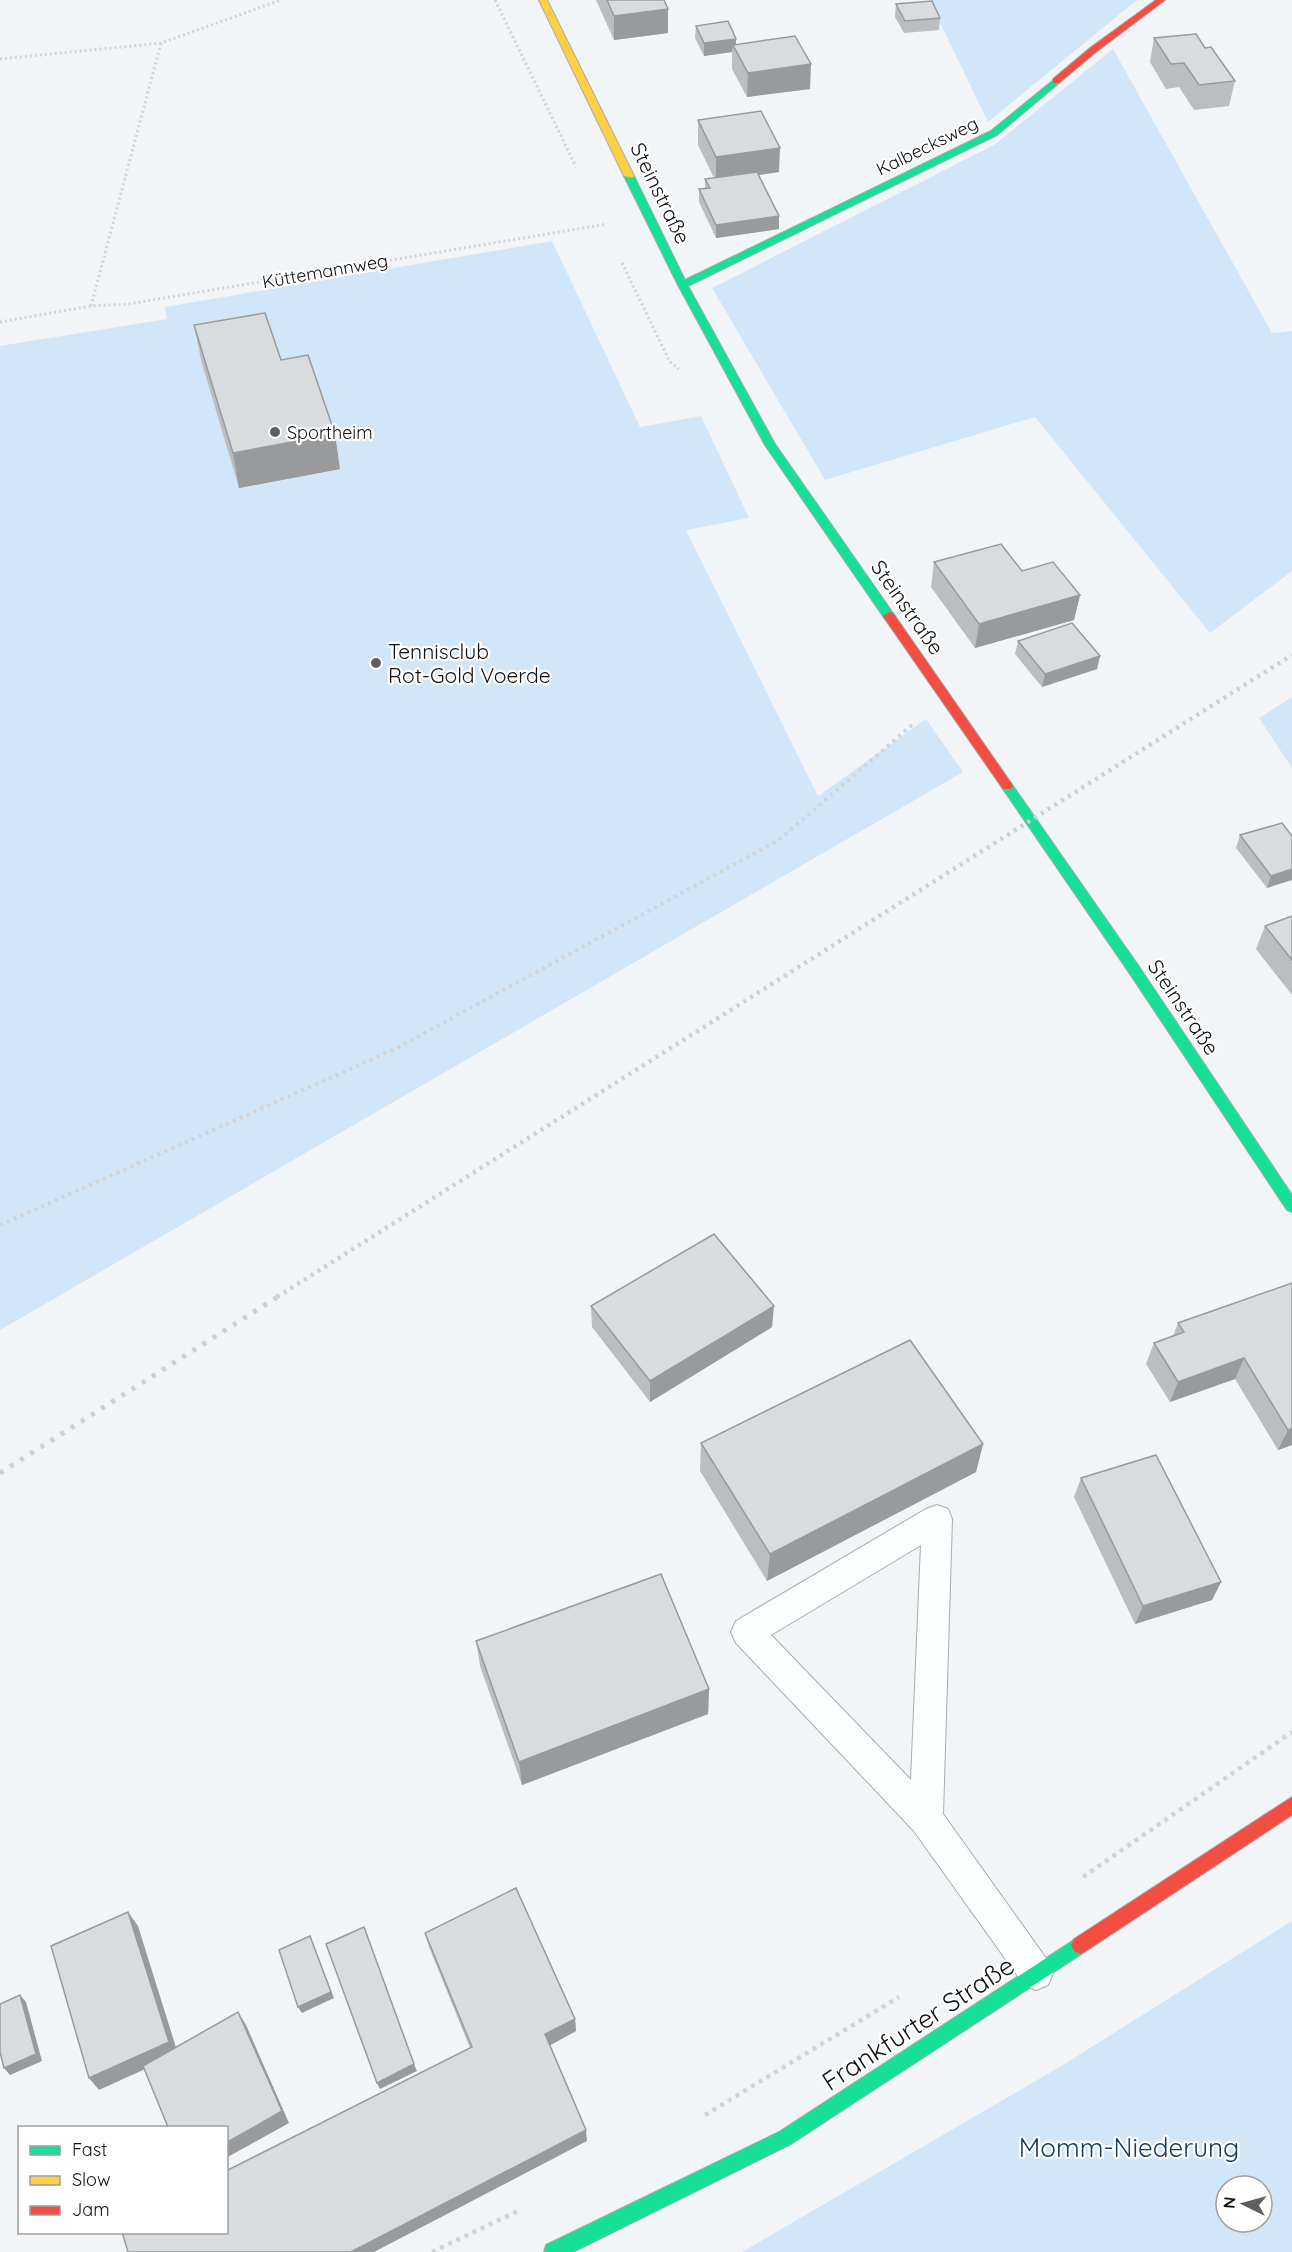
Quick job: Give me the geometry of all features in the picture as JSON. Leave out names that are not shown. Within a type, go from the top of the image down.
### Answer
[{"type":"street","name":"Steinstraße","points":[[543,0],[683,285],[770,445],[1135,971],[1292,1206]]},
{"type":"street","name":"Kalbecksweg","points":[[683,285],[994,134],[1093,50],[1161,0]]},
{"type":"street","name":"Frankfurter Straße","points":[[554,2252],[785,2139],[1292,1805]]},
{"type":"lane","points":[[926,1819],[937,1519],[747,1632],[926,1819],[1036,1973]]},
{"type":"path","points":[[0,59],[160,43],[281,0]]},
{"type":"path","points":[[91,306],[160,43]]},
{"type":"path","name":"Küttemannweg","points":[[0,322],[91,306],[128,304],[650,218]]},
{"type":"path","points":[[0,1225],[397,1048],[779,840],[945,697]]},
{"type":"path","points":[[1074,1883],[1292,1732]]},
{"type":"path","points":[[697,2120],[906,1992]]},
{"type":"path","points":[[432,2252],[528,2205]]},
{"type":"green space","points":[[929,0],[1137,0],[988,122]]},
{"type":"green space","points":[[1113,49],[1272,333],[1292,331],[1292,571],[1210,633],[1035,417],[825,480],[712,288],[994,145]]},
{"type":"green space","name":"Tennisclub Rot-Gold Voerde","points":[[552,241],[640,427],[701,416],[749,518],[686,530],[818,796],[926,719],[963,772],[0,1330],[0,346],[167,319],[165,307]]},
{"type":"green space","points":[[1292,697],[1292,768],[1259,718]]},
{"type":"green space","name":"Momm-Niederung","points":[[1292,1921],[1292,2252],[742,2252],[1063,2065]]},
{"type":"building","points":[[607,0],[664,0],[668,9],[614,16]]},
{"type":"building","points":[[932,1],[940,18],[905,21],[896,4]]},
{"type":"building","points":[[728,21],[736,39],[704,43],[696,26]]},
{"type":"building","points":[[1196,34],[1205,48],[1211,47],[1235,81],[1199,85],[1184,63],[1171,64],[1154,38]]},
{"type":"building","points":[[795,36],[811,64],[748,73],[733,45]]},
{"type":"building","points":[[761,111],[780,148],[716,157],[698,120]]},
{"type":"building","points":[[757,172],[779,216],[716,225],[699,189],[710,188],[705,179]]},
{"type":"building","name":"Sportheim","points":[[265,313],[281,360],[308,355],[335,434],[233,453],[194,325]]},
{"type":"building","points":[[1001,544],[1022,571],[1053,562],[1080,595],[979,624],[934,562]]},
{"type":"building","points":[[1072,623],[1100,656],[1045,674],[1018,641]]},
{"type":"building","points":[[1282,823],[1292,836],[1292,869],[1271,876],[1240,835]]},
{"type":"building","points":[[1292,916],[1292,960],[1265,926]]},
{"type":"building","points":[[714,1234],[774,1306],[650,1381],[591,1306]]},
{"type":"building","points":[[1292,1283],[1292,1428],[1288,1430],[1244,1358],[1178,1382],[1154,1343],[1184,1332],[1178,1323]]},
{"type":"building","points":[[910,1340],[983,1444],[770,1554],[701,1443]]},
{"type":"building","points":[[1156,1455],[1221,1582],[1143,1606],[1081,1478]]},
{"type":"building","points":[[661,1574],[709,1689],[519,1762],[476,1641]]},
{"type":"building","points":[[516,1888],[575,2019],[545,2034],[586,2130],[351,2252],[128,2252],[123,2234],[228,2234],[228,2170],[472,2047],[425,1933]]},
{"type":"building","points":[[128,1912],[169,2042],[89,2078],[51,1946]]},
{"type":"building","points":[[364,1927],[414,2064],[377,2083],[326,1944]]},
{"type":"building","points":[[310,1936],[331,1992],[298,2007],[279,1950]]},
{"type":"building","points":[[20,1995],[36,2054],[4,2068],[0,2052],[0,2004]]},
{"type":"building","points":[[238,2012],[282,2111],[228,2142],[228,2126],[168,2126],[143,2066]]},
{"type":"railway","points":[[277,1297],[1292,655]]},
{"type":"railway","points":[[0,1473],[279,1296]]},
{"type":"traffic: fast","points":[[683,285],[994,133],[1056,81]]},
{"type":"traffic: fast","points":[[629,176],[683,285],[770,445],[889,616]]},
{"type":"traffic: fast","points":[[1007,786],[1135,971],[1292,1206]]},
{"type":"traffic: fast","points":[[553,2252],[785,2138],[1080,1945]]},
{"type":"traffic: slow","points":[[543,0],[629,176]]},
{"type":"traffic: jam","points":[[1056,81],[1093,50],[1161,0]]},
{"type":"traffic: jam","points":[[889,616],[1007,786]]},
{"type":"traffic: jam","points":[[1080,1945],[1292,1805]]},
{"type":"place","name":"Sportheim","points":[[275,432]]},
{"type":"place","name":"Tennisclub Rot-Gold Voerde","points":[[376,663]]}]
